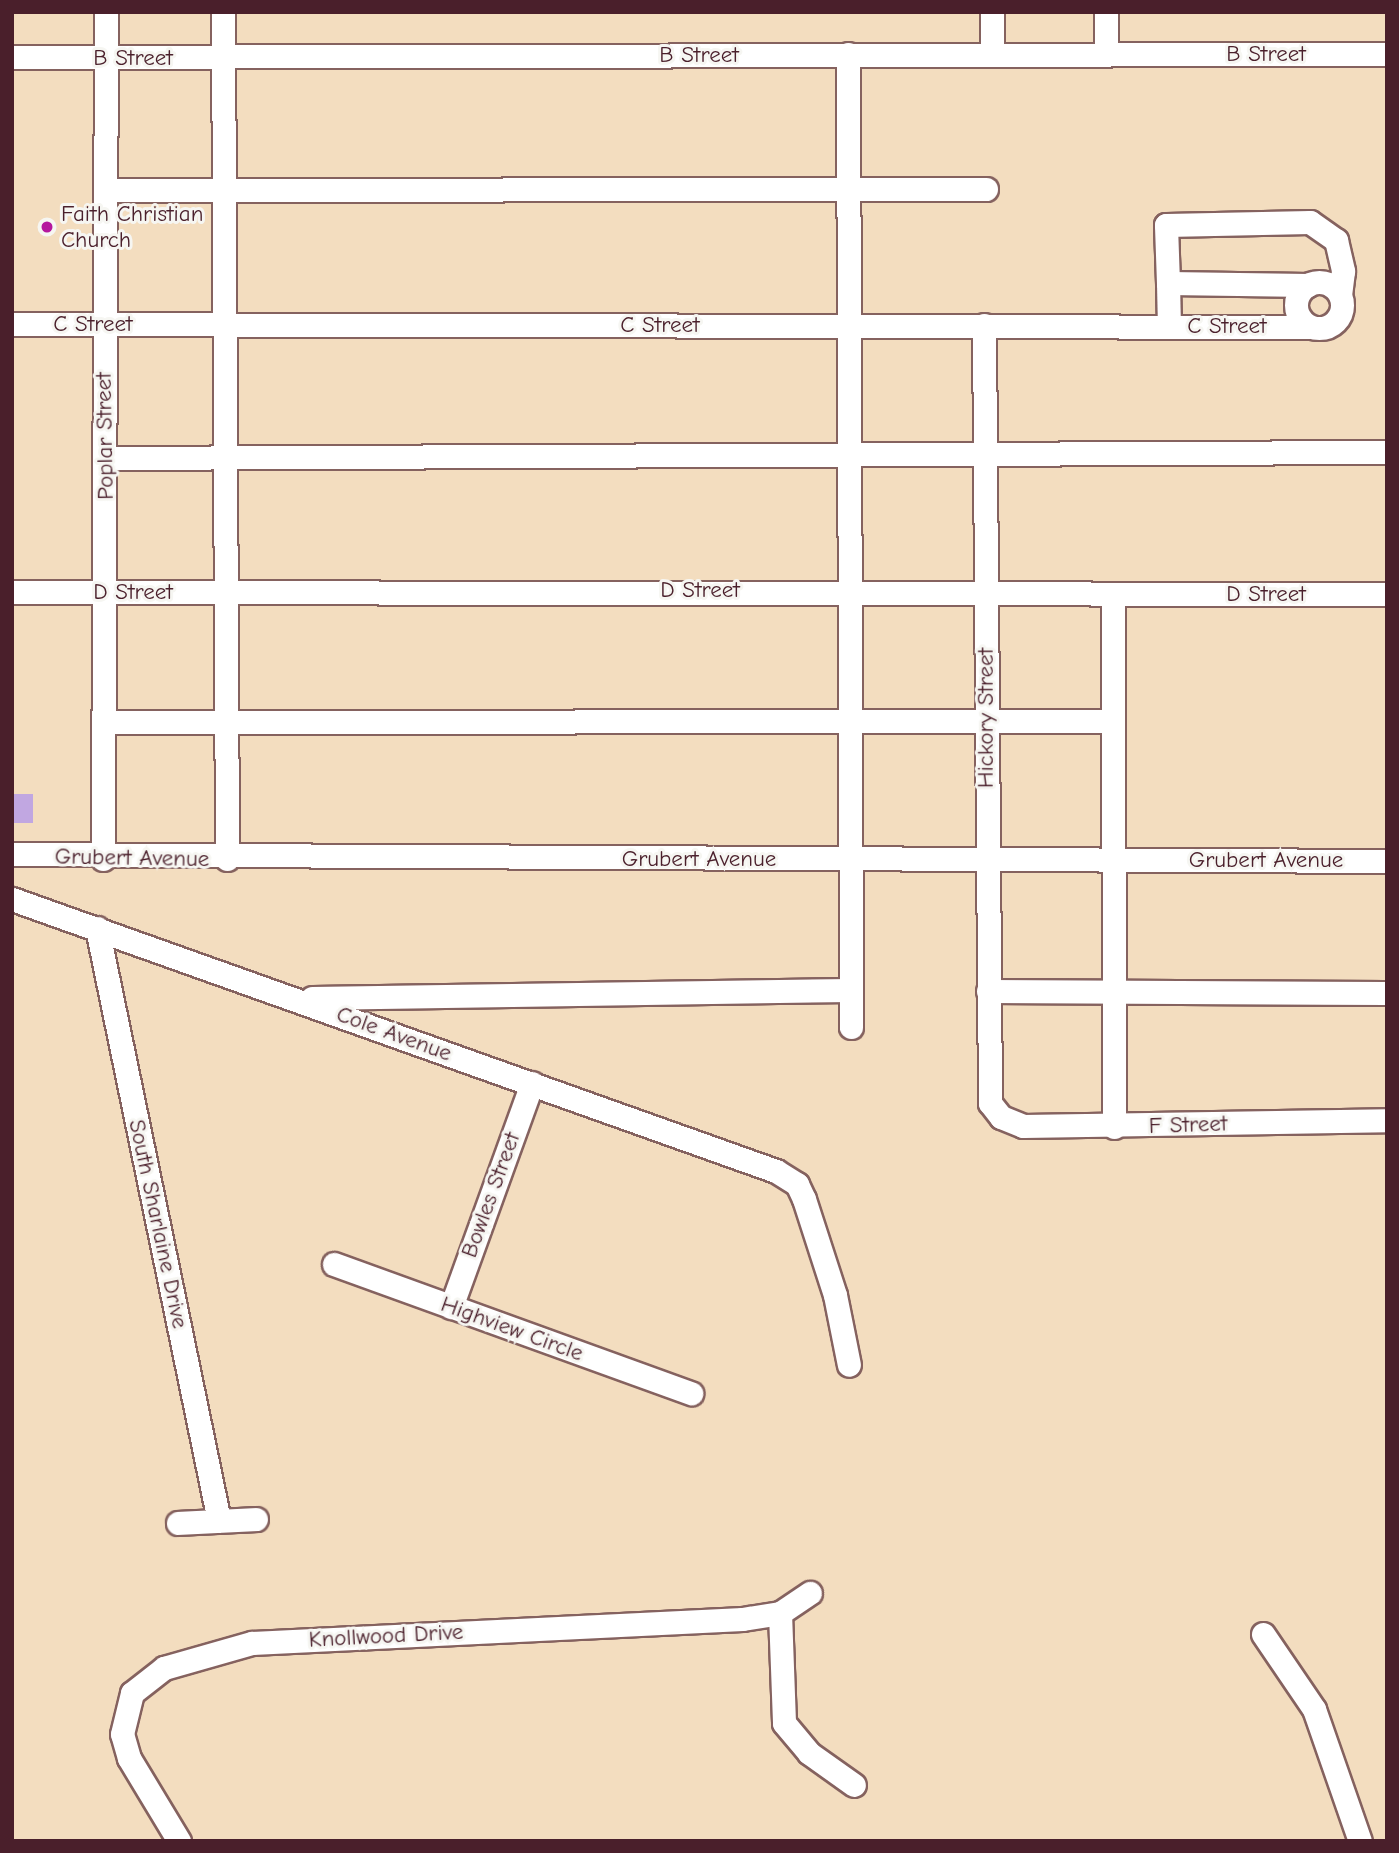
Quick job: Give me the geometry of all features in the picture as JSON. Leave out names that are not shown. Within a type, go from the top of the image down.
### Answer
[{"type":"street","name":"Poplar Street","points":[[103,859],[107,592],[104,324],[106,12]]},
{"type":"street","points":[[223,12],[228,724],[226,859]]},
{"type":"street","points":[[992,12],[992,53]]},
{"type":"street","points":[[1106,12],[1106,53]]},
{"type":"street","points":[[848,54],[851,1027]]},
{"type":"street","name":"B Street","points":[[12,57],[1387,54]]},
{"type":"street","points":[[105,190],[986,189]]},
{"type":"street","points":[[1169,326],[1166,225],[1310,222],[1336,240],[1343,271],[1332,322],[1307,327],[1297,307],[1308,285]]},
{"type":"street","points":[[1168,283],[1308,285],[1323,281],[1339,295]]},
{"type":"street","name":"C Street","points":[[12,324],[1307,327]]},
{"type":"street","name":"Hickory Street","points":[[984,325],[981,449],[986,593],[984,720],[988,860],[988,1098],[994,1110]]},
{"type":"street","points":[[106,458],[849,457],[981,449],[1387,452]]},
{"type":"street","name":"D Street","points":[[12,592],[850,589],[1112,595],[1387,594]]},
{"type":"street","points":[[1112,595],[1114,1127]]},
{"type":"street","points":[[105,722],[228,724],[1112,721]]},
{"type":"street","name":"Grubert Avenue","points":[[12,854],[103,859],[1387,861]]},
{"type":"street","name":"Cole Avenue","points":[[12,899],[297,998],[776,1171],[797,1184],[804,1199],[843,1322],[849,1365]]},
{"type":"street","name":"South Sharlaine Drive","points":[[97,928],[219,1521]]},
{"type":"street","points":[[297,998],[851,990]]},
{"type":"street","points":[[988,991],[1387,993]]},
{"type":"street","name":"Bowles Street","points":[[451,1307],[532,1083]]},
{"type":"street","name":"F Street","points":[[994,1110],[1023,1126],[1114,1127],[1387,1120]]},
{"type":"street","name":"Highview Circle","points":[[334,1264],[691,1393]]},
{"type":"street","points":[[178,1523],[256,1519]]},
{"type":"street","points":[[810,1593],[780,1613],[784,1723],[808,1753],[854,1785]]},
{"type":"street","name":"Knollwood Drive","points":[[179,1841],[129,1758],[122,1734],[132,1693],[164,1668],[252,1643],[780,1613]]},
{"type":"street","points":[[1263,1634],[1314,1709],[1360,1841]]},
{"type":"building","points":[[12,794],[33,794],[33,823],[12,823]]},
{"type":"place","name":"Faith Christian Church","points":[[47,227]]}]
